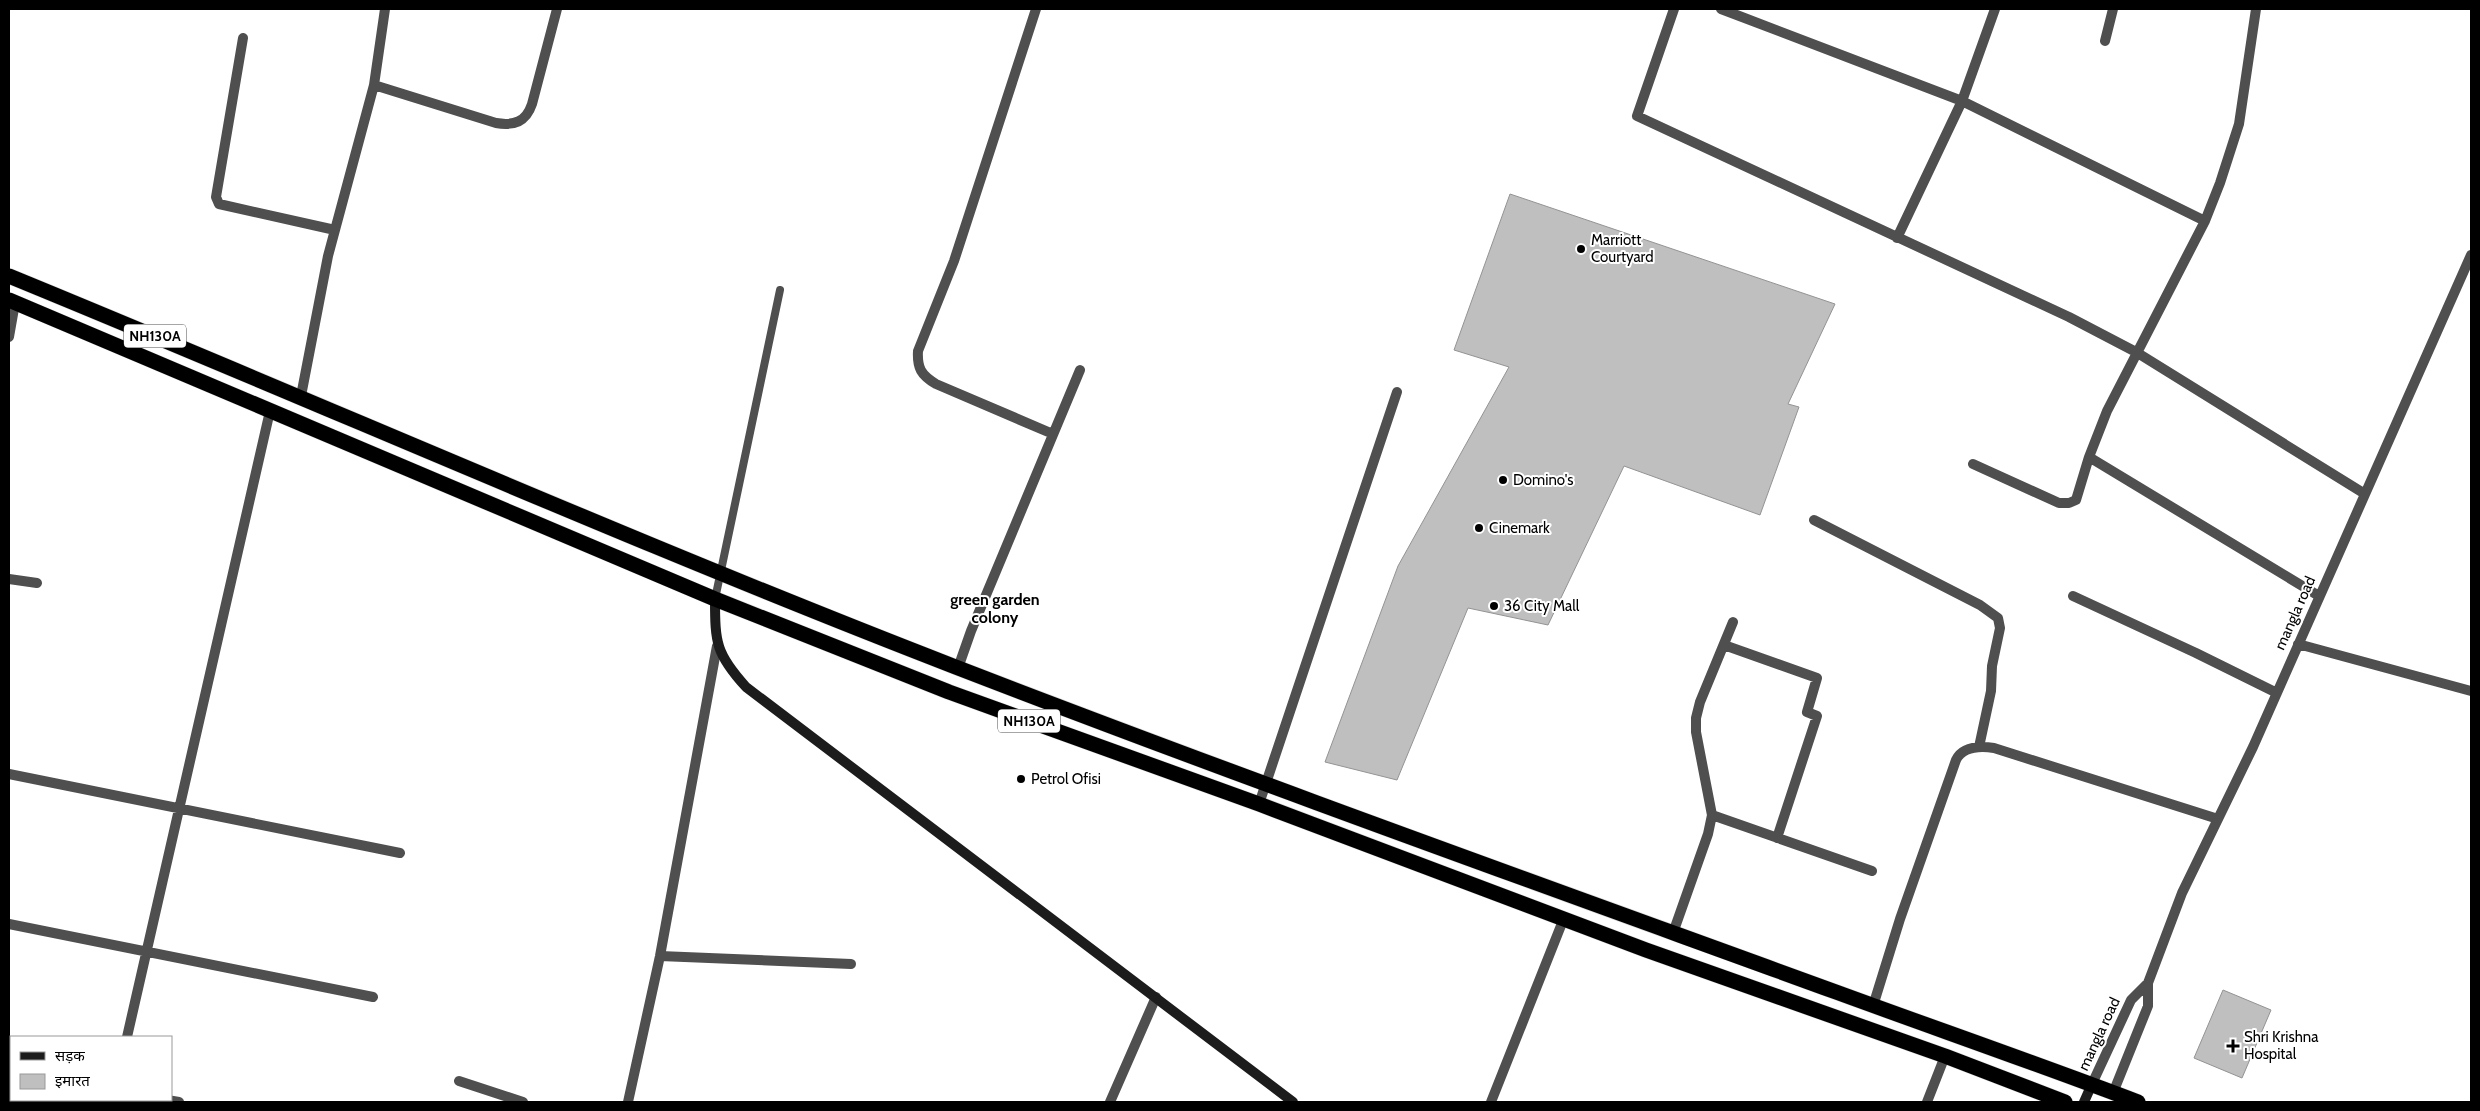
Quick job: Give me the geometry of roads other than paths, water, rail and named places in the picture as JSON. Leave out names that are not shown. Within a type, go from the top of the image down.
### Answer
[{"type":"highway","name":"NH130A","points":[[9,276],[301,396],[496,481],[720,575],[958,668],[1266,784],[2092,1084],[2112,1097],[2138,1102]]},
{"type":"highway","name":"NH130A","points":[[12,301],[715,599],[949,692],[1260,804],[1646,950],[1945,1056],[2065,1102]]},
{"type":"highway","points":[[1646,950],[1654,926]]},
{"type":"street","points":[[301,396],[328,256],[374,85],[385,9]]},
{"type":"street","points":[[374,85],[496,123],[504,124],[521,121],[529,113],[532,104],[557,9]]},
{"type":"street","points":[[1036,9],[957,253],[918,351],[917,362],[920,373],[936,384],[1053,434]]},
{"type":"street","points":[[1674,9],[1637,116],[2069,317],[2136,352],[2365,494]]},
{"type":"street","points":[[1721,9],[1962,101],[2205,221]]},
{"type":"street","points":[[1897,238],[1962,101],[1995,9]]},
{"type":"street","points":[[2105,41],[2114,9]]},
{"type":"street","points":[[1973,464],[2064,504],[2072,502],[2079,495],[2089,457],[2107,411],[2205,221],[2234,142],[2256,9]]},
{"type":"street","points":[[243,38],[216,197],[219,204],[335,230]]},
{"type":"street","name":"mangla road","points":[[2112,1097],[2148,1006],[2148,983],[2182,892],[2277,693],[2471,255]]},
{"type":"street","points":[[9,337],[12,301]]},
{"type":"street","points":[[958,668],[970,632],[1080,370]]},
{"type":"street","points":[[1260,804],[1397,392]]},
{"type":"street","points":[[127,1036],[270,411]]},
{"type":"street","points":[[2089,457],[2319,596]]},
{"type":"street","points":[[1814,520],[1980,605],[1998,618],[2000,628],[1996,643],[1991,691],[1979,747]]},
{"type":"street","points":[[9,579],[36,583]]},
{"type":"street","points":[[2072,596],[2196,653],[2277,693]]},
{"type":"street","points":[[628,1102],[660,956],[717,646],[715,599]]},
{"type":"street","points":[[1673,933],[1708,834],[1712,815],[1696,732],[1696,718],[1700,702],[1733,622]]},
{"type":"street","points":[[2298,644],[2471,690]]},
{"type":"street","points":[[1724,645],[1817,678],[1807,712],[1817,716],[1777,838]]},
{"type":"street","points":[[717,646],[723,659],[746,687],[1293,1102]]},
{"type":"street","points":[[1873,1006],[1900,919],[1956,760],[1961,752],[1979,747],[1994,748],[2218,819]]},
{"type":"street","points":[[9,774],[181,807],[400,853]]},
{"type":"street","points":[[1712,815],[1872,871]]},
{"type":"street","points":[[1491,1102],[1564,918]]},
{"type":"street","points":[[9,924],[373,997]]},
{"type":"street","points":[[660,956],[851,964]]},
{"type":"street","name":"mangla road","points":[[2084,1102],[2131,1000],[2148,983]]},
{"type":"street","points":[[1110,1102],[1156,997]]},
{"type":"street","points":[[1928,1102],[1945,1056]]},
{"type":"street","points":[[459,1081],[523,1102]]},
{"type":"lane","points":[[715,599],[780,290]]},
{"type":"place","name":"Marriott Courtyard","points":[[1581,249]]},
{"type":"place","name":"Domino's","points":[[1503,480]]},
{"type":"place","name":"Cinemark","points":[[1479,528]]},
{"type":"place","name":"36 City Mall","points":[[1494,606]]},
{"type":"place","name":"Petrol Ofisi","points":[[1021,779]]},
{"type":"place","name":"Shri Krishna Hospital","points":[[2233,1046]]},
{"type":"district","name":"green garden colony","points":[[995,608]]}]
